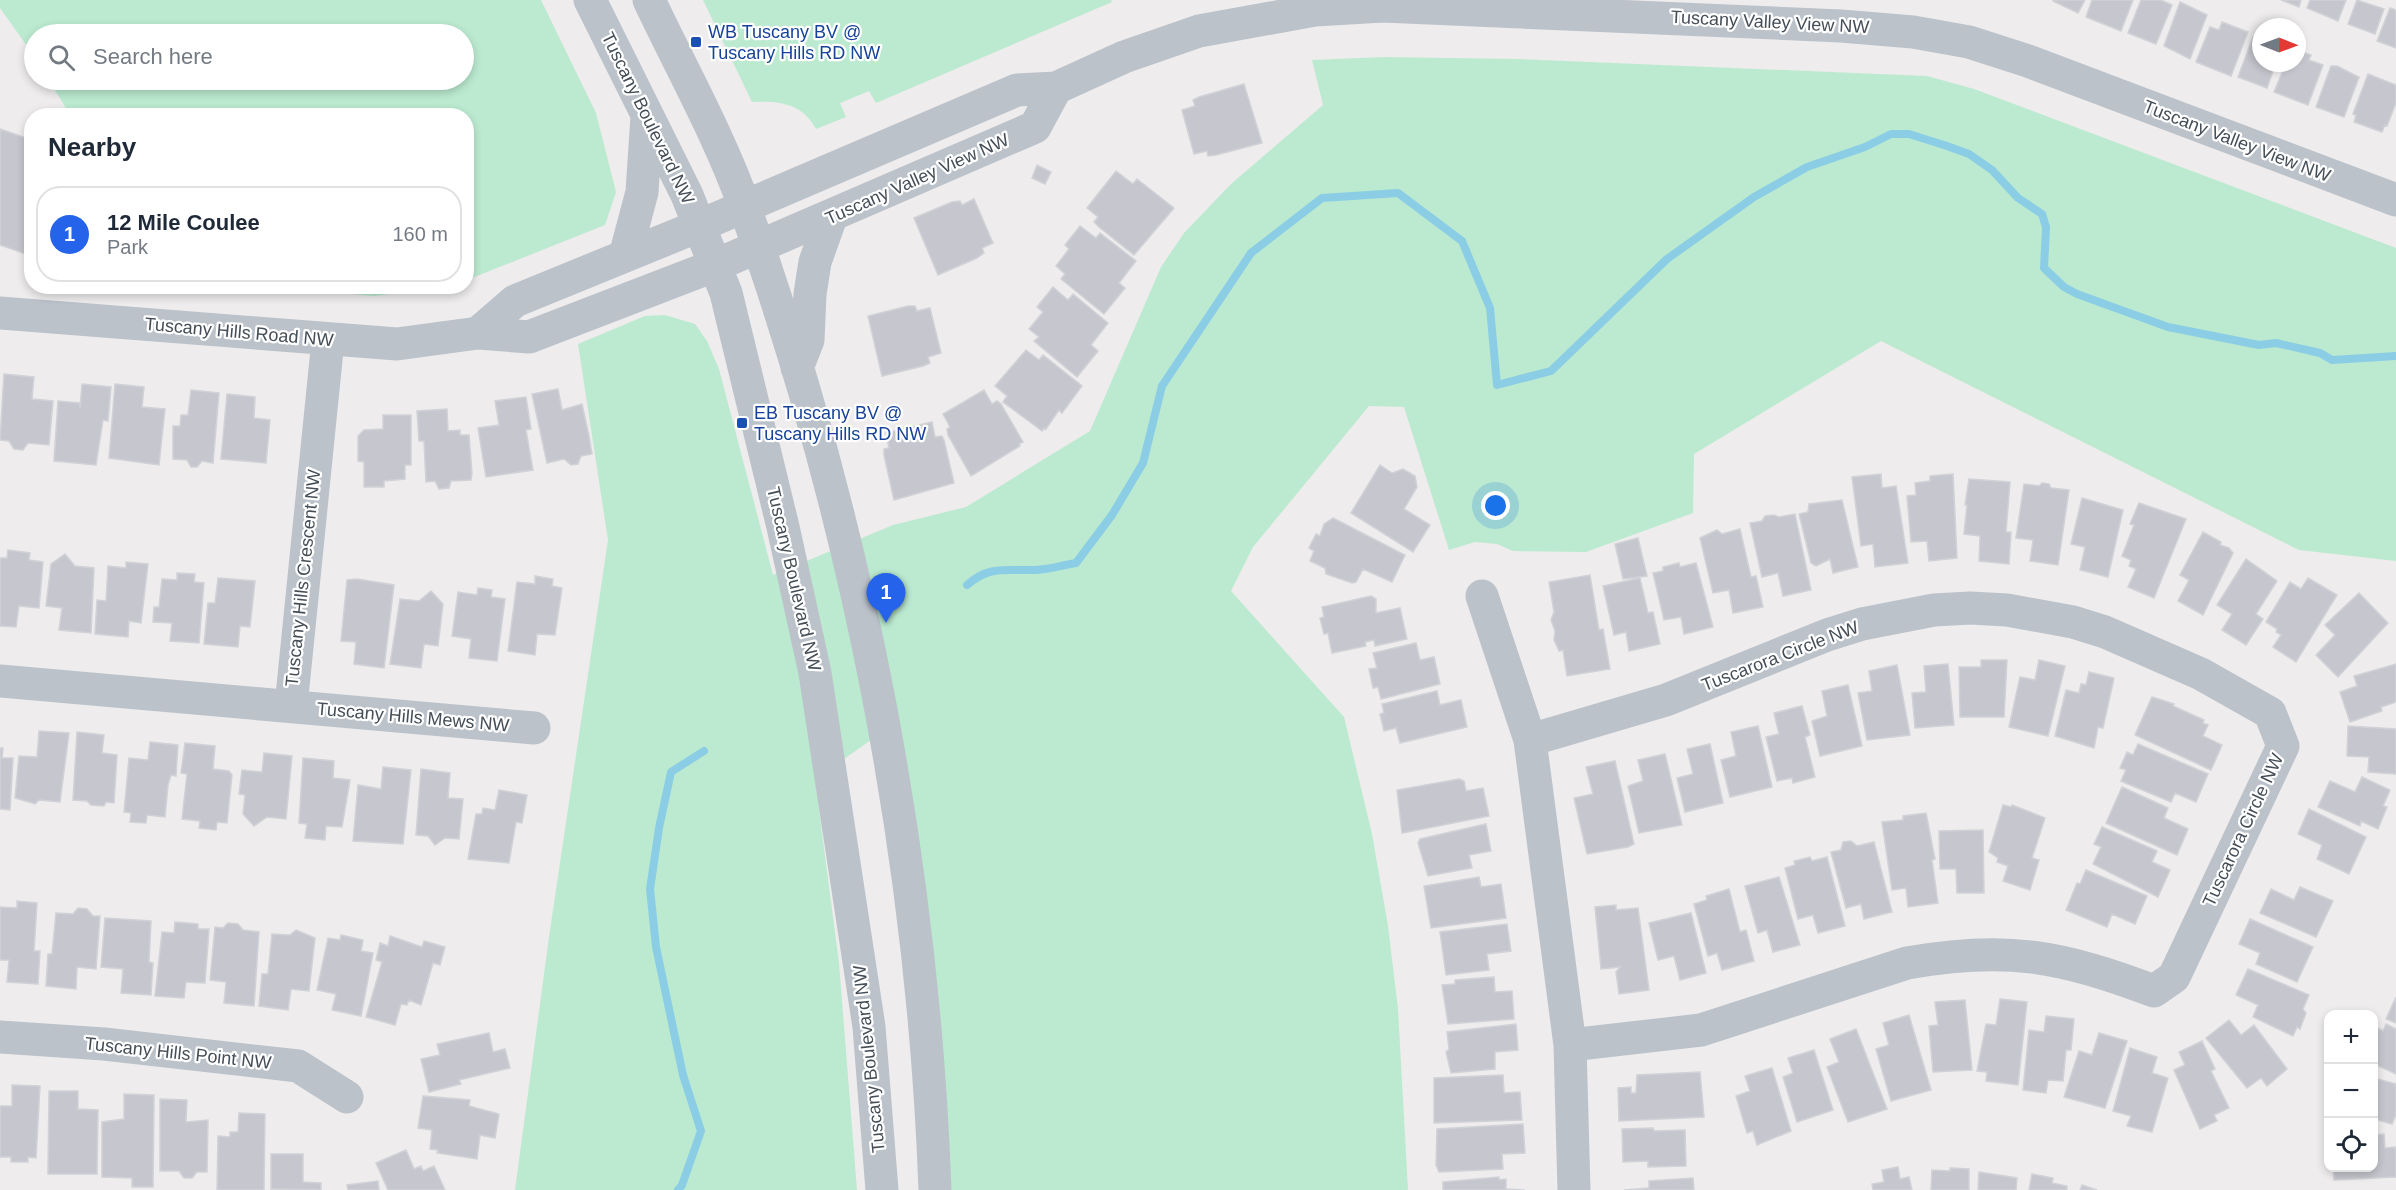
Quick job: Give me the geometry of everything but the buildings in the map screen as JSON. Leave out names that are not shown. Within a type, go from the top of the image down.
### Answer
[{"type":"street","name":"Tuscany Boulevard NW","points":[[590,0],[648,114],[700,225],[726,293],[815,673],[869,1027],[882,1190]]},
{"type":"street","points":[[649,0],[744,206],[797,368],[844,542],[883,721],[908,869],[924,1024],[935,1190]]},
{"type":"street","name":"Tuscany Valley View NW","points":[[744,206],[1017,90],[1056,88],[1124,57],[1199,31],[1316,10],[1383,6],[1721,9],[1913,32],[1969,42],[2028,61],[2396,200]]},
{"type":"street","name":"Tuscany Valley View NW","points":[[758,246],[831,217],[1035,127],[1056,88]]},
{"type":"street","points":[[625,256],[642,192],[648,114]]},
{"type":"street","points":[[478,333],[515,301],[744,206]]},
{"type":"street","points":[[797,368],[808,340],[810,294],[815,262],[831,217]]},
{"type":"street","name":"Tuscany Hills Road NW","points":[[0,313],[397,344],[478,333],[529,337],[716,265],[758,246]]},
{"type":"street","name":"Tuscany Hills Crescent NW","points":[[0,681],[291,706],[328,340]]},
{"type":"street","points":[[1482,596],[1530,740],[1569,1045],[1574,1190]]},
{"type":"street","name":"Tuscarora Circle NW","points":[[1530,740],[1666,700],[1827,635],[1862,624],[1925,611],[1970,608],[2007,610],[2073,622],[2104,632],[2201,674],[2270,713],[2283,746],[2174,977],[2154,991],[2095,968],[2040,957],[1976,954],[1942,957],[1907,963],[1701,1030],[1569,1045]]},
{"type":"street","name":"Tuscany Hills Mews NW","points":[[291,706],[534,728]]},
{"type":"street","name":"Tuscany Hills Point NW","points":[[0,1037],[104,1044],[298,1066],[347,1097]]},
{"type":"green space","points":[[0,0],[541,0],[596,113],[616,192],[605,225],[474,277],[474,108],[66,108],[55,90],[474,90],[474,24],[24,24],[24,42],[0,8]]},
{"type":"green space","points":[[703,0],[1111,0],[1112,2],[876,103],[869,91],[840,103],[846,117],[816,129],[804,114],[789,105],[752,102]]},
{"type":"green space","points":[[1384,57],[1518,59],[1927,76],[1974,89],[2396,248],[2396,561],[2299,550],[1881,341],[1694,454],[1693,513],[1586,552],[1513,551],[1497,544],[1475,542],[1449,550],[1404,407],[1369,406],[1253,547],[1231,591],[1344,717],[1372,834],[1388,926],[1398,1009],[1408,1190],[951,1190],[897,722],[815,779],[839,963],[857,1190],[515,1190],[549,937],[608,540],[578,344],[645,316],[665,315],[695,324],[707,341],[719,369],[773,575],[893,525],[966,507],[1090,431],[1161,267],[1184,233],[1232,183],[1323,105],[1312,60]]},
{"type":"green space","points":[[351,294],[390,294],[374,296]]},
{"type":"waterway","points":[[967,585],[983,574],[998,570],[1039,570],[1076,563],[1112,515],[1143,463],[1162,386],[1251,253],[1322,198],[1398,193],[1462,241],[1490,308],[1497,385],[1551,371],[1667,259],[1754,197],[1807,167],[1865,147],[1891,134],[1909,134],[1947,146],[1969,154],[1992,170],[2018,198],[2042,214],[2046,227],[2044,268],[2064,287],[2077,294],[2168,327],[2259,345],[2276,343],[2320,353],[2332,360],[2396,356]]},
{"type":"waterway","points":[[678,1190],[682,1185],[701,1131],[683,1075],[656,947],[650,889],[659,828],[671,772],[704,751]]},
{"type":"place","name":"WB Tuscany BV @ Tuscany Hills RD NW","points":[[696,42]]},
{"type":"place","name":"EB Tuscany BV @ Tuscany Hills RD NW","points":[[742,423]]},
{"type":"place","name":"12 Mile Coulee","points":[[886,623]]}]
